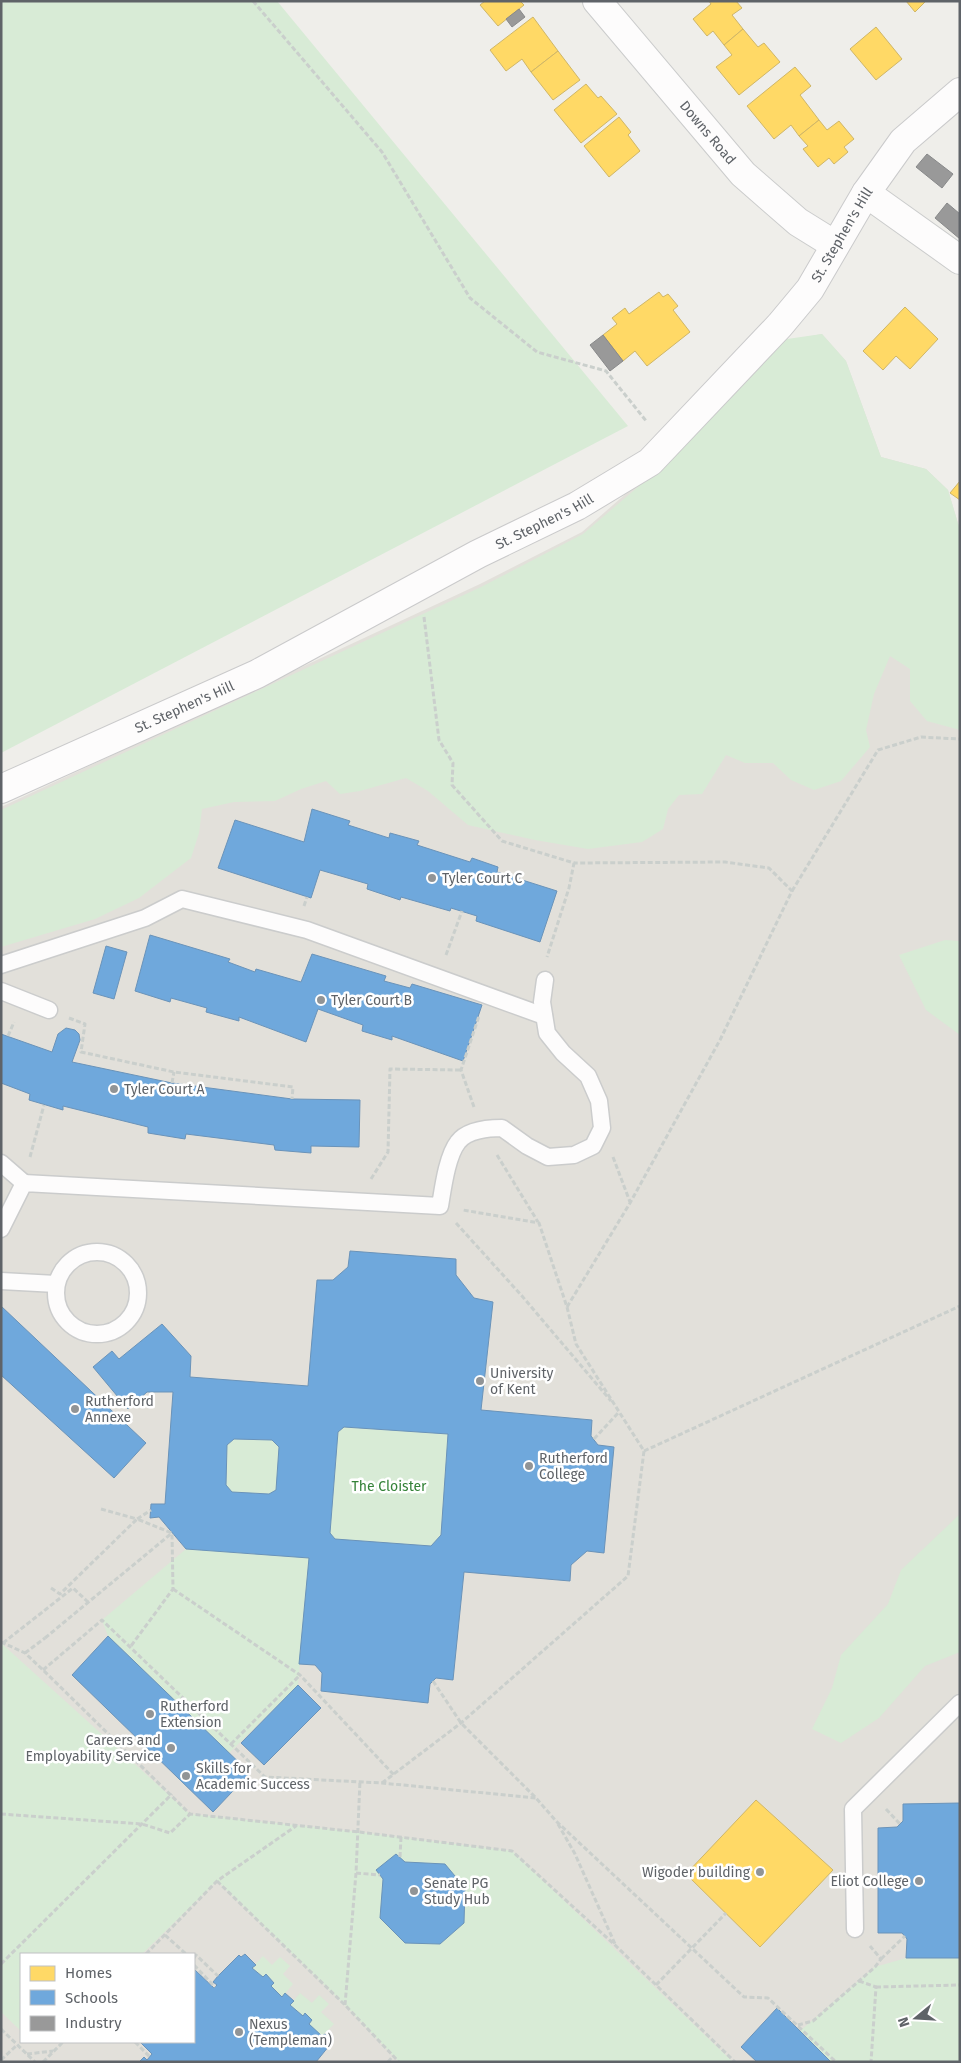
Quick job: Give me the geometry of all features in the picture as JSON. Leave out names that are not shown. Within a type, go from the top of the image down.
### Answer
[{"type":"street","name":"Downs Road","points":[[598,1],[743,174],[798,222],[835,245]]},
{"type":"street","name":"St. Stephen's Hill","points":[[1,789],[257,674],[420,584],[577,506],[650,462],[780,325],[810,289],[866,193],[904,141],[960,92]]},
{"type":"street","points":[[866,193],[960,260]]},
{"type":"lane","points":[[1,965],[145,918],[182,900],[306,930],[544,1016]]},
{"type":"lane","points":[[1,1162],[24,1183],[440,1206],[446,1170],[459,1141],[481,1129],[502,1128],[527,1146],[548,1157],[574,1155],[592,1146],[602,1128],[599,1101],[588,1076],[563,1053],[547,1033],[542,1002],[545,980]]},
{"type":"lane","points":[[1,991],[49,1010]]},
{"type":"lane","points":[[1,1229],[24,1183]]},
{"type":"lane","points":[[88,1252],[110,1253],[123,1260],[135,1276],[139,1290],[136,1307],[129,1320],[116,1330],[103,1334],[88,1334],[74,1327],[63,1317],[57,1304],[56,1284],[62,1270],[75,1258],[88,1252]]},
{"type":"lane","points":[[1,1281],[56,1284]]},
{"type":"lane","points":[[855,1929],[854,1809],[960,1704]]},
{"type":"path","points":[[253,1],[382,152],[470,298],[537,352],[606,371],[667,445]]},
{"type":"path","points":[[420,584],[440,740],[453,764],[452,785],[502,841],[574,862],[726,862],[769,868],[792,891]]},
{"type":"path","points":[[567,1307],[630,1203],[720,1040],[792,891],[878,750],[921,737],[960,739]]},
{"type":"path","points":[[547,953],[570,888],[574,862]]},
{"type":"path","points":[[440,978],[462,911]]},
{"type":"path","points":[[358,1202],[388,1152],[390,1069],[461,1070],[486,994]]},
{"type":"path","points":[[49,1010],[85,1024],[81,1052],[174,1072],[292,1087],[292,1099]]},
{"type":"path","points":[[172,1084],[174,1072]]},
{"type":"path","points":[[24,1183],[44,1104]]},
{"type":"path","points":[[602,1128],[630,1203]]},
{"type":"path","points":[[382,1783],[461,1723],[628,1576],[644,1451],[576,1344],[567,1307],[539,1223],[440,1206]]},
{"type":"path","points":[[440,1206],[522,1296],[620,1412]]},
{"type":"path","points":[[644,1451],[960,1306]]},
{"type":"path","points":[[594,1439],[620,1412]]},
{"type":"path","points":[[101,1509],[137,1519],[172,1533]]},
{"type":"path","points":[[51,1588],[60,1594],[137,1519],[151,1510]]},
{"type":"path","points":[[131,1646],[173,1589],[172,1533]]},
{"type":"path","points":[[25,1653],[172,1533]]},
{"type":"path","points":[[2,1644],[73,1588],[88,1602]]},
{"type":"path","points":[[173,1589],[300,1675],[394,1775]]},
{"type":"path","points":[[43,1670],[102,1620],[265,1777],[382,1783],[536,1798]]},
{"type":"path","points":[[2,1644],[25,1653],[172,1794],[190,1814],[512,1851],[616,1946],[735,2062]]},
{"type":"path","points":[[230,1744],[300,1675]]},
{"type":"path","points":[[433,1681],[461,1723],[536,1798],[556,1821],[744,1997],[768,1998],[836,2062]]},
{"type":"path","points":[[345,2005],[359,1832],[360,1782]]},
{"type":"path","points":[[1,1964],[172,1794]]},
{"type":"path","points":[[1,1814],[142,1824],[170,1833],[190,1814]]},
{"type":"path","points":[[556,1821],[575,1854],[616,1946]]},
{"type":"path","points":[[147,1953],[217,1881],[296,1826]]},
{"type":"path","points":[[400,1858],[401,1838]]},
{"type":"path","points":[[356,1874],[380,1875]]},
{"type":"path","points":[[217,1881],[345,2005],[399,2062]]},
{"type":"path","points":[[656,1985],[726,1913]]},
{"type":"path","points":[[855,1929],[881,1959]]},
{"type":"path","points":[[165,1935],[185,1953]]},
{"type":"path","points":[[797,2025],[813,2021],[874,1967],[905,1936]]},
{"type":"path","points":[[195,1956],[196,1955],[218,1976]]},
{"type":"path","points":[[195,1966],[215,1987]]},
{"type":"path","points":[[859,1980],[876,1987],[960,1985]]},
{"type":"path","points":[[871,2062],[876,1987]]},
{"type":"path","points":[[1,2029],[35,2062]]},
{"type":"path","points":[[43,2062],[61,2043]]},
{"type":"path","points":[[137,2043],[143,2047],[150,2057]]},
{"type":"path","points":[[1,2060],[17,2044]]},
{"type":"path","points":[[27,2054],[54,2050]]},
{"type":"path","points":[[388,2062],[393,2056]]},
{"type":"shaded area","name":"University of Kent","points":[[822,334],[846,361],[881,457],[926,469],[948,490],[960,530],[960,2062],[1,2062],[1,807],[480,584],[582,532],[652,471],[779,342]]},
{"type":"green space","points":[[1,1],[277,1],[628,426],[1,753]]},
{"type":"green space","points":[[822,334],[846,361],[881,457],[926,469],[948,490],[960,530],[960,730],[927,721],[910,701],[910,669],[890,656],[874,694],[866,730],[870,747],[841,781],[814,790],[791,780],[773,763],[745,763],[726,755],[702,794],[679,795],[668,809],[663,829],[642,842],[588,849],[535,840],[468,825],[428,791],[406,778],[360,791],[340,794],[326,781],[301,789],[275,801],[234,802],[202,809],[199,833],[191,858],[139,898],[95,919],[1,947],[1,810],[481,587],[583,534],[653,474],[787,339]]},
{"type":"green space","points":[[945,940],[960,941],[960,1035],[926,1010],[899,955]]},
{"type":"green space","name":"The Cloister","points":[[344,1427],[448,1434],[441,1535],[431,1546],[335,1539],[330,1533],[338,1432]]},
{"type":"green space","points":[[234,1439],[272,1440],[279,1447],[276,1490],[269,1494],[232,1492],[226,1485],[227,1445]]},
{"type":"green space","points":[[960,1514],[960,1652],[925,1666],[879,1718],[841,1743],[812,1729],[832,1688],[841,1655],[888,1604],[901,1570]]},
{"type":"green space","points":[[186,1549],[309,1558],[298,1685],[229,1753],[108,1636],[102,1620]]},
{"type":"green space","points":[[1,1643],[190,1814],[512,1851],[733,2062],[399,2062],[345,2005],[217,1881],[143,1953],[20,1953],[20,2030],[1,2012]]},
{"type":"green space","points":[[263,1956],[272,1965],[280,1957],[290,1966],[283,1974],[293,1984],[282,1997],[271,1986],[274,1982],[266,1974],[263,1977],[252,1968]]},
{"type":"green space","points":[[906,1958],[960,1958],[960,2062],[831,2062],[800,2031],[875,1967]]},
{"type":"green space","points":[[300,1993],[312,2003],[319,1995],[329,2004],[321,2012],[334,2024],[322,2036],[309,2024],[312,2020],[306,2014],[303,2016],[290,2005]]},
{"type":"building: Homes","points":[[485,1],[520,1],[524,5],[498,26],[480,5]]},
{"type":"building: Homes","points":[[709,1],[736,1],[742,8],[732,15],[743,29],[724,45],[713,31],[707,36],[693,19],[711,4]]},
{"type":"building: Homes","points":[[906,1],[926,1],[915,12]]},
{"type":"building: Homes","points":[[533,17],[558,51],[531,72],[522,59],[506,71],[490,50]]},
{"type":"building: Homes","points":[[876,27],[902,59],[876,80],[850,49]]},
{"type":"building: Homes","points":[[743,29],[758,47],[764,43],[780,62],[739,95],[716,67],[732,55],[724,45]]},
{"type":"building: Homes","points":[[558,51],[580,80],[553,100],[531,72]]},
{"type":"building: Homes","points":[[795,67],[811,86],[800,95],[819,120],[799,136],[791,125],[774,139],[747,106]]},
{"type":"building: Homes","points":[[586,84],[598,98],[601,96],[617,114],[581,143],[554,110]]},
{"type":"building: Homes","points":[[619,117],[631,132],[628,135],[640,151],[609,177],[584,146]]},
{"type":"building: Homes","points":[[819,120],[827,130],[839,121],[854,139],[844,147],[848,152],[834,164],[829,158],[818,167],[803,149],[808,146],[799,136]]},
{"type":"building: Homes","points":[[659,292],[663,297],[668,294],[678,306],[673,310],[690,332],[647,366],[635,351],[623,361],[603,335],[617,324],[612,318],[625,308],[629,314]]},
{"type":"building: Homes","points":[[905,307],[938,339],[910,369],[896,356],[883,370],[863,351]]},
{"type":"building: Homes","points":[[960,481],[960,500],[950,493]]},
{"type":"building: Homes","name":"Wigoder building","points":[[756,1800],[833,1870],[760,1947],[686,1874]]},
{"type":"building: Schools","name":"Tyler Court C","points":[[312,809],[350,821],[348,825],[389,838],[390,833],[419,841],[417,845],[470,862],[472,858],[498,867],[497,872],[557,891],[540,942],[476,921],[477,916],[451,908],[450,911],[401,897],[400,900],[367,889],[368,884],[320,870],[311,898],[218,868],[235,820],[304,842]]},
{"type":"building: Schools","name":"Tyler Court B","points":[[150,935],[230,959],[228,962],[255,972],[256,969],[301,982],[312,954],[386,976],[384,981],[410,988],[412,984],[482,1005],[463,1061],[392,1036],[392,1040],[362,1031],[363,1025],[318,1009],[306,1042],[239,1017],[239,1021],[206,1012],[207,1008],[171,998],[170,1002],[135,991]]},
{"type":"building: Schools","points":[[106,946],[127,952],[114,999],[93,993]]},
{"type":"building: Schools","name":"Tyler Court A","points":[[66,1028],[75,1030],[79,1034],[80,1040],[72,1062],[172,1083],[292,1099],[360,1100],[359,1147],[311,1146],[311,1153],[275,1150],[274,1145],[186,1134],[185,1139],[148,1133],[148,1127],[63,1106],[63,1110],[29,1100],[30,1094],[1,1083],[1,1034],[52,1052],[58,1034]]},
{"type":"building: Schools","name":"Rutherford College","points":[[350,1251],[456,1259],[456,1275],[474,1298],[493,1302],[481,1410],[592,1420],[591,1436],[598,1445],[614,1447],[604,1553],[587,1551],[571,1565],[570,1581],[464,1572],[453,1680],[436,1678],[430,1684],[428,1703],[321,1691],[322,1673],[315,1665],[299,1664],[309,1558],[186,1549],[159,1517],[150,1518],[151,1504],[165,1504],[173,1392],[147,1392],[128,1409],[93,1367],[112,1351],[119,1359],[162,1324],[191,1356],[190,1377],[308,1386],[317,1280],[333,1280],[348,1267]],"holes":[[[344,1427],[448,1434],[441,1535],[431,1546],[335,1539],[330,1533],[338,1432]],[[234,1439],[272,1440],[279,1447],[276,1490],[269,1494],[232,1492],[226,1485],[227,1445]]]},
{"type":"building: Schools","name":"Rutherford Annexe","points":[[1,1306],[146,1443],[114,1478],[1,1375]]},
{"type":"building: Schools","name":"Rutherford Extension","points":[[108,1636],[250,1773],[213,1812],[72,1675]]},
{"type":"building: Schools","points":[[298,1685],[321,1708],[264,1765],[241,1743]]},
{"type":"building: Schools","name":"Eliot College","points":[[960,1803],[960,1958],[906,1958],[907,1939],[902,1933],[878,1933],[878,1828],[897,1827],[903,1821],[903,1804]]},
{"type":"building: Schools","points":[[396,1854],[405,1862],[445,1864],[465,1888],[464,1923],[440,1944],[405,1943],[380,1918],[383,1879],[376,1870]]},
{"type":"building: Schools","points":[[245,1954],[256,1965],[252,1968],[263,1977],[266,1974],[274,1983],[271,1986],[282,1997],[285,1993],[294,2001],[290,2005],[303,2016],[305,2013],[312,2020],[309,2024],[322,2036],[325,2034],[333,2041],[316,2062],[139,2062],[144,2057],[147,2060],[152,2054],[141,2043],[195,2043],[195,1970],[214,1988],[217,1985],[213,1982],[218,1976],[239,1955],[241,1957]]},
{"type":"building: Schools","points":[[777,2008],[831,2062],[757,2062],[741,2047]]},
{"type":"building: Industry","points":[[519,9],[525,17],[512,27],[506,19]]},
{"type":"building: Industry","points":[[927,154],[953,174],[942,188],[916,167]]},
{"type":"building: Industry","points":[[947,203],[960,214],[960,239],[935,218]]},
{"type":"building: Industry","points":[[603,335],[623,361],[610,371],[590,345]]},
{"type":"place","name":"Tyler Court C","points":[[432,878]]},
{"type":"place","name":"Tyler Court B","points":[[321,1000]]},
{"type":"place","name":"Tyler Court A","points":[[114,1089]]},
{"type":"place","name":"University of Kent","points":[[480,1381]]},
{"type":"place","name":"Rutherford Annexe","points":[[75,1409]]},
{"type":"place","name":"Rutherford College","points":[[529,1466]]},
{"type":"place","name":"Rutherford Extension","points":[[150,1714]]},
{"type":"place","name":"Careers and Employability Service","points":[[171,1748]]},
{"type":"place","name":"Skills for Academic Success","points":[[186,1776]]},
{"type":"place","name":"Wigoder building","points":[[760,1872]]},
{"type":"place","name":"Eliot College","points":[[919,1881]]},
{"type":"place","name":"Senate PG Study Hub","points":[[414,1891]]},
{"type":"place","name":"Nexus (Templeman)","points":[[239,2032]]}]
